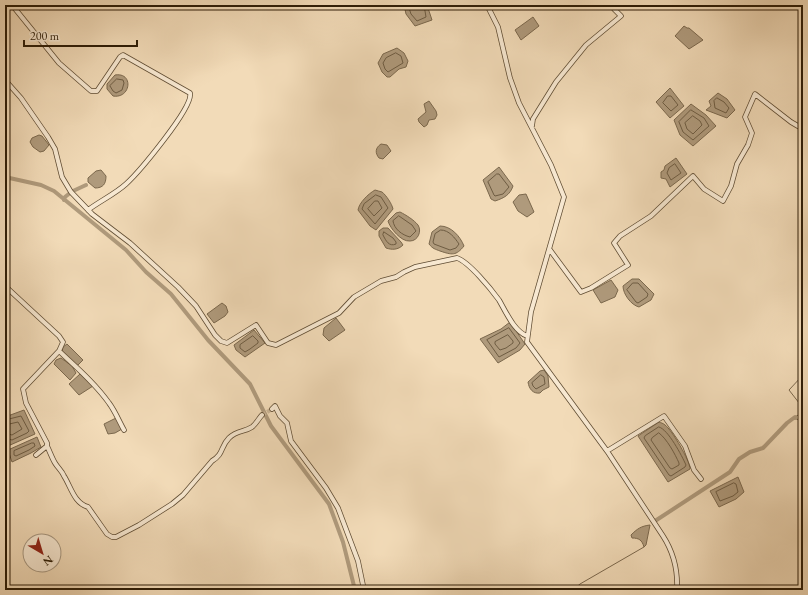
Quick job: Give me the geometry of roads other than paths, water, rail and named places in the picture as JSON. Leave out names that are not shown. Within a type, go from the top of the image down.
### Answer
[{"type":"street","points":[[12,5],[60,63],[91,91],[96,91],[120,57],[123,56],[190,93],[191,96],[188,105],[140,170],[124,185],[88,210]]},
{"type":"street","points":[[487,5],[498,27],[510,78],[519,103],[551,165],[564,197],[531,312],[526,342],[607,451],[670,546],[675,561],[677,590]]},
{"type":"street","points":[[531,127],[532,119],[556,82],[586,45],[621,16],[614,9],[616,5]]},
{"type":"street","points":[[5,80],[48,137],[55,149],[65,184],[71,192],[88,210],[130,243],[178,287],[196,306],[215,335],[221,341],[227,343],[256,325],[268,343],[276,345],[339,313],[354,297],[381,281],[396,277],[415,267],[457,258],[464,260],[484,282],[497,298],[516,329],[527,336]]},
{"type":"street","points":[[550,250],[581,292],[591,288],[628,265],[614,242],[620,236],[652,216],[693,176],[704,189],[723,201],[731,186],[737,164],[748,145],[752,133],[745,117],[755,94],[791,122],[803,129]]},
{"type":"street","points":[[5,286],[59,336],[63,342],[59,351],[23,389],[26,403],[47,443],[55,463],[65,477],[68,486],[79,502],[88,507],[107,534],[112,537],[116,537],[147,520],[183,495],[212,461],[219,457],[223,446],[228,439],[236,432],[251,427],[262,415]]},
{"type":"street","points":[[59,351],[83,373],[102,394],[109,403],[124,430]]},
{"type":"street","points":[[272,409],[275,406],[280,416],[287,423],[291,442],[326,488],[338,508],[358,561],[364,590]]},
{"type":"street","points":[[607,451],[664,416],[685,446],[694,470],[702,479]]},
{"type":"street","points":[[36,455],[47,446]]},
{"type":"water","points":[[404,5],[427,5],[432,20],[415,26],[406,14]]},
{"type":"water","points":[[533,17],[539,26],[521,40],[515,30]]},
{"type":"water","points":[[684,26],[689,28],[703,40],[689,49],[675,36]]},
{"type":"water","points":[[397,48],[404,53],[408,61],[406,67],[399,69],[390,77],[387,77],[382,72],[378,63],[383,54]]},
{"type":"water","points":[[115,75],[125,77],[128,86],[124,94],[119,96],[113,96],[107,89],[107,84]]},
{"type":"water","points":[[670,88],[684,106],[670,118],[656,102]]},
{"type":"water","points":[[718,93],[727,99],[735,110],[727,118],[706,110],[711,106],[709,101]]},
{"type":"water","points":[[429,101],[437,115],[435,119],[429,120],[427,125],[424,127],[418,119],[426,112],[424,104]]},
{"type":"water","points":[[691,104],[706,115],[716,126],[693,146],[680,135],[674,120]]},
{"type":"water","points":[[39,135],[42,136],[49,145],[44,151],[40,152],[33,147],[30,142],[32,138]]},
{"type":"water","points":[[381,144],[387,145],[391,151],[383,159],[379,158],[376,152]]},
{"type":"water","points":[[676,158],[687,174],[670,187],[666,179],[661,178],[661,172],[664,170],[665,166]]},
{"type":"water","points":[[499,167],[513,186],[506,196],[495,201],[491,199],[483,180]]},
{"type":"water","points":[[101,170],[106,176],[104,185],[95,188],[88,182],[88,178],[96,171]]},
{"type":"water","points":[[375,190],[384,193],[393,209],[376,230],[370,226],[358,210],[364,199]]},
{"type":"water","points":[[526,194],[534,212],[527,217],[518,211],[513,202],[519,195]]},
{"type":"water","points":[[400,212],[412,219],[419,227],[420,230],[417,238],[413,241],[407,241],[400,237],[393,231],[389,224],[388,221],[396,213]]},
{"type":"water","points":[[440,226],[444,226],[455,232],[464,246],[459,252],[454,254],[440,251],[434,249],[429,244],[432,232]]},
{"type":"water","points":[[383,228],[388,228],[403,245],[395,249],[386,248],[379,236],[379,231]]},
{"type":"water","points":[[632,279],[639,279],[654,294],[651,300],[639,307],[630,302],[623,289],[623,286]]},
{"type":"water","points":[[611,280],[618,290],[615,297],[601,303],[593,290]]},
{"type":"water","points":[[222,303],[226,306],[228,312],[225,316],[214,323],[207,314]]},
{"type":"water","points":[[336,318],[345,330],[329,341],[323,335],[324,328]]},
{"type":"water","points":[[510,322],[525,344],[520,350],[498,363],[480,339],[501,329]]},
{"type":"water","points":[[254,330],[265,343],[245,357],[236,350],[234,345]]},
{"type":"water","points":[[67,344],[83,360],[77,366],[62,352],[63,347]]},
{"type":"water","points":[[61,358],[72,366],[76,373],[70,380],[54,364],[56,360]]},
{"type":"water","points":[[544,370],[548,376],[549,387],[540,393],[535,393],[530,389],[528,382],[540,371]]},
{"type":"water","points":[[80,374],[93,386],[79,395],[69,384]]},
{"type":"water","points":[[24,410],[35,434],[8,446],[5,436],[5,417]]},
{"type":"water","points":[[116,418],[122,429],[115,433],[108,434],[104,424]]},
{"type":"water","points":[[659,422],[668,428],[676,439],[687,459],[690,469],[668,482],[638,436]]},
{"type":"water","points":[[37,437],[41,447],[12,462],[8,450]]},
{"type":"water","points":[[738,477],[744,492],[736,499],[719,507],[710,491]]},
{"type":"water","points":[[650,525],[646,545],[644,547],[640,540],[637,538],[632,538],[631,535],[639,528]]},
{"type":"waterway","points":[[5,177],[41,185],[54,191],[126,250],[146,272],[171,294],[208,340],[250,384],[271,426],[329,504],[343,542],[355,590]]},
{"type":"waterway","points":[[73,191],[86,185]]},
{"type":"waterway","points":[[64,200],[70,193]]},
{"type":"waterway","points":[[803,375],[789,390],[803,408]]},
{"type":"waterway","points":[[795,417],[803,412]]},
{"type":"waterway","points":[[655,521],[730,472],[739,459],[750,452],[763,448],[787,423],[795,417]]},
{"type":"waterway","points":[[791,419],[797,419],[803,423]]},
{"type":"waterway","points":[[573,590],[580,584],[644,547]]},
{"type":"tunnel","points":[[262,415],[272,409]]}]
